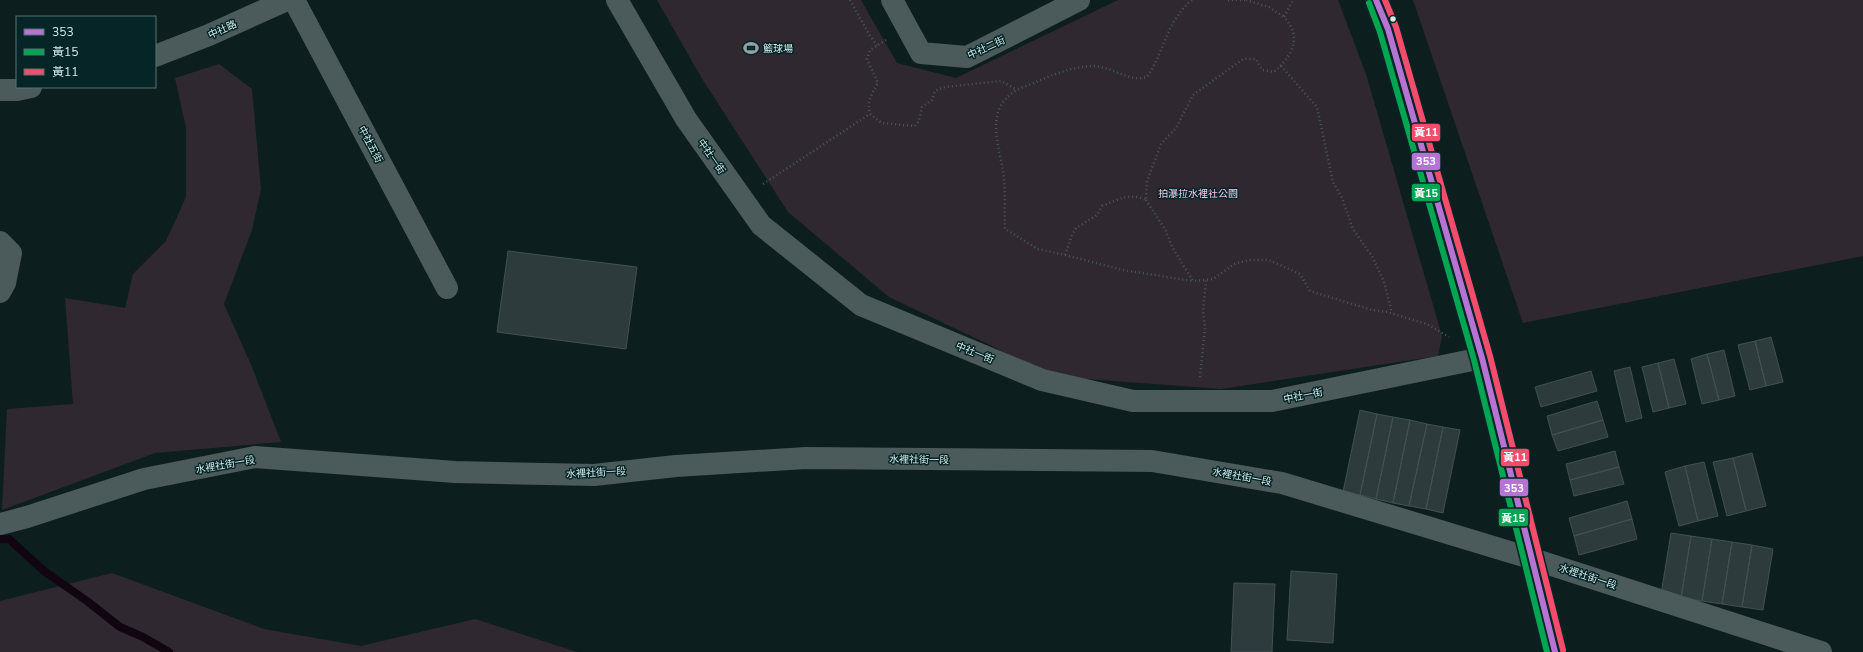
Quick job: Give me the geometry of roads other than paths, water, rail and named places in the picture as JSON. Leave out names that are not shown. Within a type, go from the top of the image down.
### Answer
[{"type":"street","name":"中社路","points":[[156,56],[209,35],[287,0]]},
{"type":"street","name":"中社五街","points":[[294,0],[447,288]]},
{"type":"street","name":"中社一街","points":[[617,0],[686,119],[761,225],[861,305],[868,308],[1042,380],[1133,401],[1272,401],[1482,358]]},
{"type":"street","name":"中社二街","points":[[892,0],[921,53],[967,57],[1079,0]]},
{"type":"street","points":[[1376,0],[1388,29],[1482,358],[1555,652]]},
{"type":"street","points":[[0,90],[21,88]]},
{"type":"street","points":[[0,242],[11,253],[5,283],[0,292]]},
{"type":"street","name":"水裡社街一段","points":[[0,524],[27,518],[144,479],[255,457],[454,472],[594,475],[676,466],[806,458],[1152,461],[1282,483],[1533,559],[1822,652]]},
{"type":"waterway","points":[[0,539],[9,539],[44,571],[87,601],[120,627],[143,637],[169,652]]},
{"type":"place","name":"籃球場","points":[[751,48]]},
{"type":"park label","name":"拍瀑拉水裡社公園","points":[[1198,193]]}]
